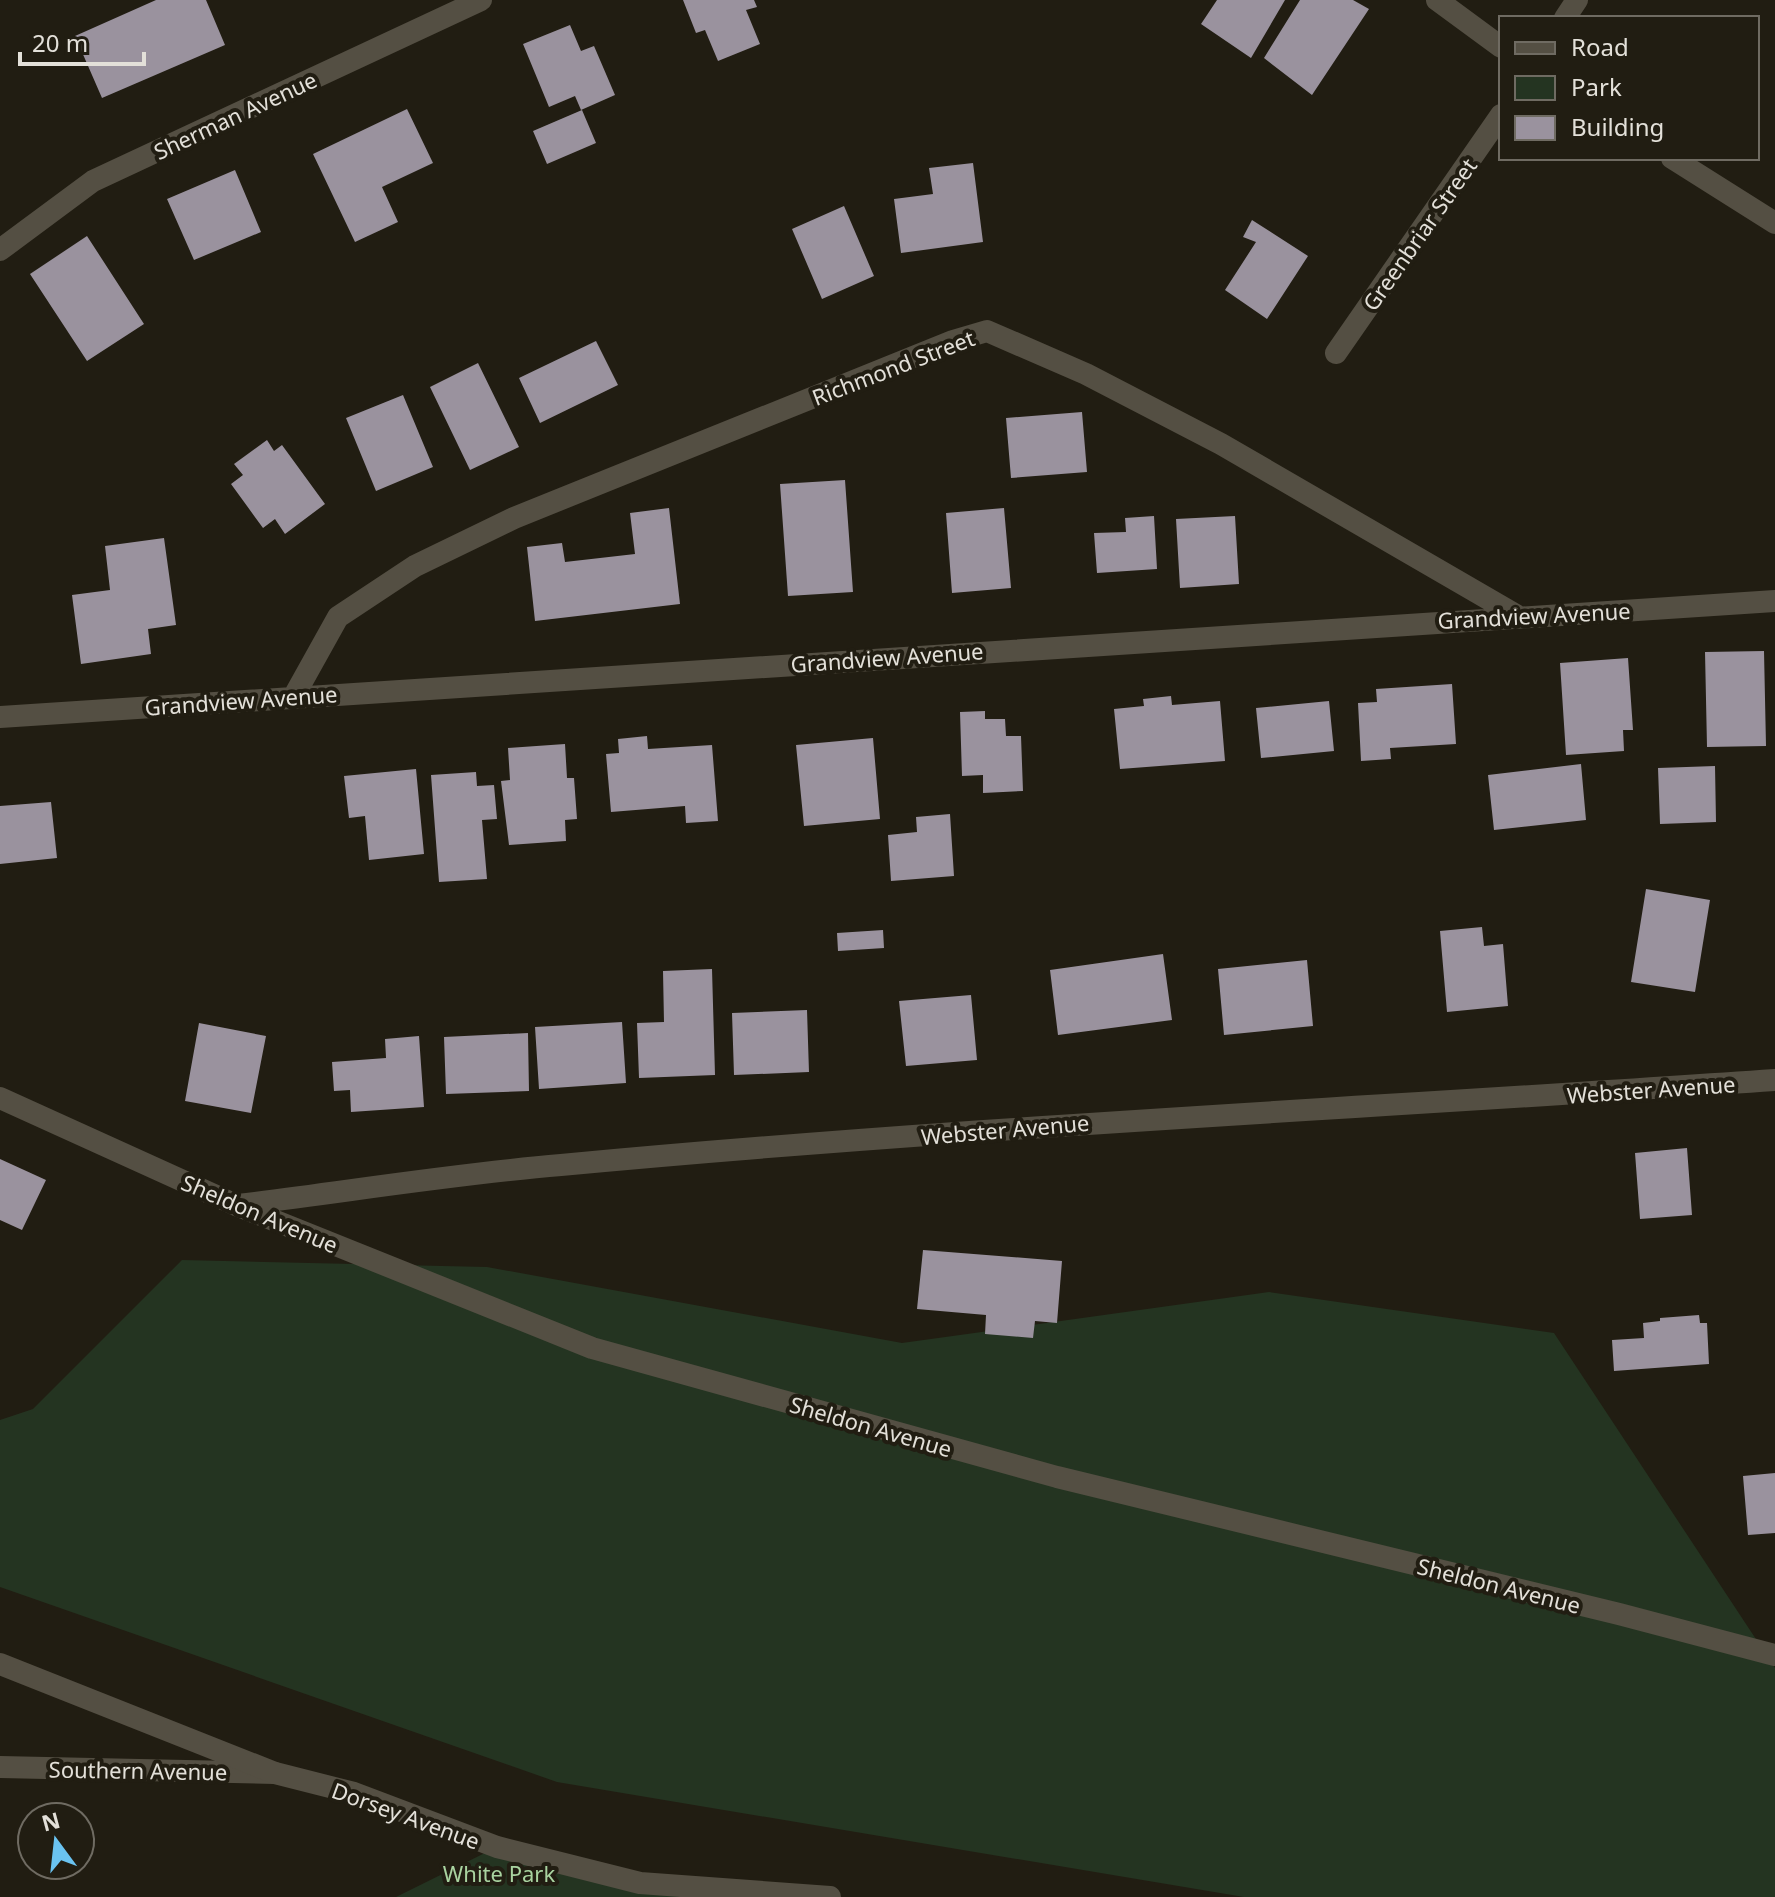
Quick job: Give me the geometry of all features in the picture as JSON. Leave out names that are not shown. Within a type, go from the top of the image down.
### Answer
[{"type":"street","name":"Sherman Avenue","points":[[0,250],[93,181],[481,0]]},
{"type":"street","points":[[1437,0],[1499,46]]},
{"type":"street","name":"Greenbriar Street","points":[[1336,353],[1499,118]]},
{"type":"street","points":[[1675,160],[1775,223]]},
{"type":"street","name":"Richmond Street","points":[[294,696],[338,617],[415,566],[514,518],[953,341],[987,331],[1086,374],[1221,444],[1516,615]]},
{"type":"street","name":"Grandview Avenue","points":[[0,717],[1516,615],[1775,601]]},
{"type":"street","name":"Webster Avenue","points":[[236,1205],[589,1162],[1190,1115],[1402,1105],[1775,1080]]},
{"type":"street","name":"Sheldon Avenue","points":[[0,1098],[236,1205],[592,1348],[1057,1477],[1775,1655]]},
{"type":"street","name":"Dorsey Avenue","points":[[0,1664],[275,1773],[354,1793],[497,1847],[640,1883],[830,1897]]},
{"type":"street","name":"Southern Avenue","points":[[0,1767],[275,1773]]},
{"type":"green space","points":[[182,1260],[487,1267],[902,1343],[1269,1292],[1554,1333],[1775,1668],[1775,1897],[1244,1897],[557,1782],[0,1587],[0,1420],[33,1409]]},
{"type":"green space","name":"White Park","points":[[497,1847],[687,1887],[832,1897],[396,1897]]},
{"type":"building","points":[[156,0],[206,0],[225,45],[102,98],[75,36]]},
{"type":"building","points":[[683,0],[754,0],[757,7],[746,10],[760,44],[718,61],[705,30],[696,33]]},
{"type":"building","points":[[1217,0],[1285,0],[1251,58],[1201,24]]},
{"type":"building","points":[[1300,0],[1353,0],[1369,9],[1312,95],[1264,58]]},
{"type":"building","points":[[570,25],[581,51],[594,46],[615,95],[581,110],[575,96],[549,107],[523,44]]},
{"type":"building","points":[[407,109],[433,163],[382,187],[398,222],[355,242],[313,154]]},
{"type":"building","points":[[582,110],[596,143],[547,164],[533,131]]},
{"type":"building","points":[[973,163],[983,242],[901,253],[894,199],[933,194],[929,168]]},
{"type":"building","points":[[235,170],[261,232],[194,260],[167,199]]},
{"type":"building","points":[[844,206],[874,276],[822,299],[792,229]]},
{"type":"building","points":[[1252,220],[1308,256],[1267,319],[1225,290],[1256,242],[1243,237]]},
{"type":"building","points":[[87,236],[144,324],[87,361],[30,274]]},
{"type":"building","points":[[596,341],[618,385],[540,423],[519,378]]},
{"type":"building","points":[[478,363],[519,447],[470,470],[430,387]]},
{"type":"building","points":[[403,395],[433,467],[376,491],[346,418]]},
{"type":"building","points":[[1082,412],[1087,472],[1011,478],[1006,418]]},
{"type":"building","points":[[267,440],[274,451],[282,445],[325,504],[285,534],[275,519],[263,528],[231,484],[243,475],[234,464]]},
{"type":"building","points":[[845,480],[853,592],[788,596],[780,484]]},
{"type":"building","points":[[669,508],[680,604],[535,621],[527,547],[562,543],[565,562],[635,554],[630,513]]},
{"type":"building","points":[[1004,508],[1011,588],[952,593],[946,513]]},
{"type":"building","points":[[1154,516],[1157,569],[1097,573],[1094,533],[1126,532],[1125,518]]},
{"type":"building","points":[[1235,516],[1239,584],[1180,588],[1176,519]]},
{"type":"building","points":[[164,538],[176,625],[148,629],[151,654],[81,664],[72,595],[110,590],[105,546]]},
{"type":"building","points":[[1764,651],[1766,746],[1707,747],[1705,652]]},
{"type":"building","points":[[1628,658],[1633,730],[1623,730],[1624,751],[1566,755],[1560,663]]},
{"type":"building","points":[[1452,684],[1456,744],[1390,748],[1391,759],[1361,761],[1358,703],[1377,702],[1376,689]]},
{"type":"building","points":[[1171,696],[1172,705],[1220,701],[1225,761],[1120,769],[1114,709],[1144,706],[1143,699]]},
{"type":"building","points":[[1329,701],[1334,751],[1261,758],[1256,708]]},
{"type":"building","points":[[985,711],[985,719],[1005,719],[1006,736],[1021,736],[1023,791],[983,793],[983,775],[962,776],[960,712]]},
{"type":"building","points":[[647,736],[648,749],[712,745],[718,821],[686,823],[685,806],[611,812],[606,754],[619,753],[618,739]]},
{"type":"building","points":[[873,738],[880,819],[804,826],[796,745]]},
{"type":"building","points":[[565,744],[567,778],[574,778],[577,819],[565,820],[566,841],[509,845],[501,781],[510,780],[508,748]]},
{"type":"building","points":[[1581,764],[1586,820],[1494,830],[1488,775]]},
{"type":"building","points":[[1715,766],[1716,822],[1660,824],[1658,768]]},
{"type":"building","points":[[416,769],[424,854],[369,860],[365,816],[349,818],[344,776]]},
{"type":"building","points":[[476,772],[477,786],[494,785],[497,819],[482,820],[487,879],[439,882],[431,775]]},
{"type":"building","points":[[51,802],[57,858],[0,864],[0,806]]},
{"type":"building","points":[[950,814],[954,876],[891,881],[888,835],[917,832],[916,817]]},
{"type":"building","points":[[1646,889],[1710,900],[1695,992],[1631,982]]},
{"type":"building","points":[[1482,927],[1484,946],[1503,944],[1508,1006],[1447,1012],[1440,931]]},
{"type":"building","points":[[883,930],[884,948],[838,951],[837,933]]},
{"type":"building","points":[[1163,954],[1172,1020],[1058,1035],[1050,970]]},
{"type":"building","points":[[1307,960],[1313,1026],[1224,1035],[1218,969]]},
{"type":"building","points":[[712,969],[715,1075],[639,1078],[637,1023],[664,1022],[663,971]]},
{"type":"building","points":[[971,995],[977,1060],[906,1066],[899,1001]]},
{"type":"building","points":[[807,1010],[809,1072],[734,1075],[732,1013]]},
{"type":"building","points":[[622,1022],[626,1083],[539,1089],[535,1027]]},
{"type":"building","points":[[199,1023],[266,1036],[251,1113],[185,1101]]},
{"type":"building","points":[[528,1033],[529,1091],[446,1094],[444,1037]]},
{"type":"building","points":[[419,1036],[424,1107],[351,1112],[350,1090],[334,1091],[332,1062],[386,1058],[385,1039]]},
{"type":"building","points":[[1687,1148],[1692,1215],[1640,1219],[1635,1153]]},
{"type":"building","points":[[0,1159],[46,1180],[22,1230],[0,1220]]},
{"type":"building","points":[[923,1250],[1062,1261],[1057,1323],[1035,1321],[1033,1338],[985,1334],[986,1315],[917,1309]]},
{"type":"building","points":[[1699,1315],[1700,1323],[1707,1323],[1709,1364],[1614,1371],[1612,1340],[1644,1338],[1643,1323],[1660,1321],[1660,1318]]},
{"type":"building","points":[[1775,1473],[1775,1533],[1748,1535],[1743,1476]]}]
